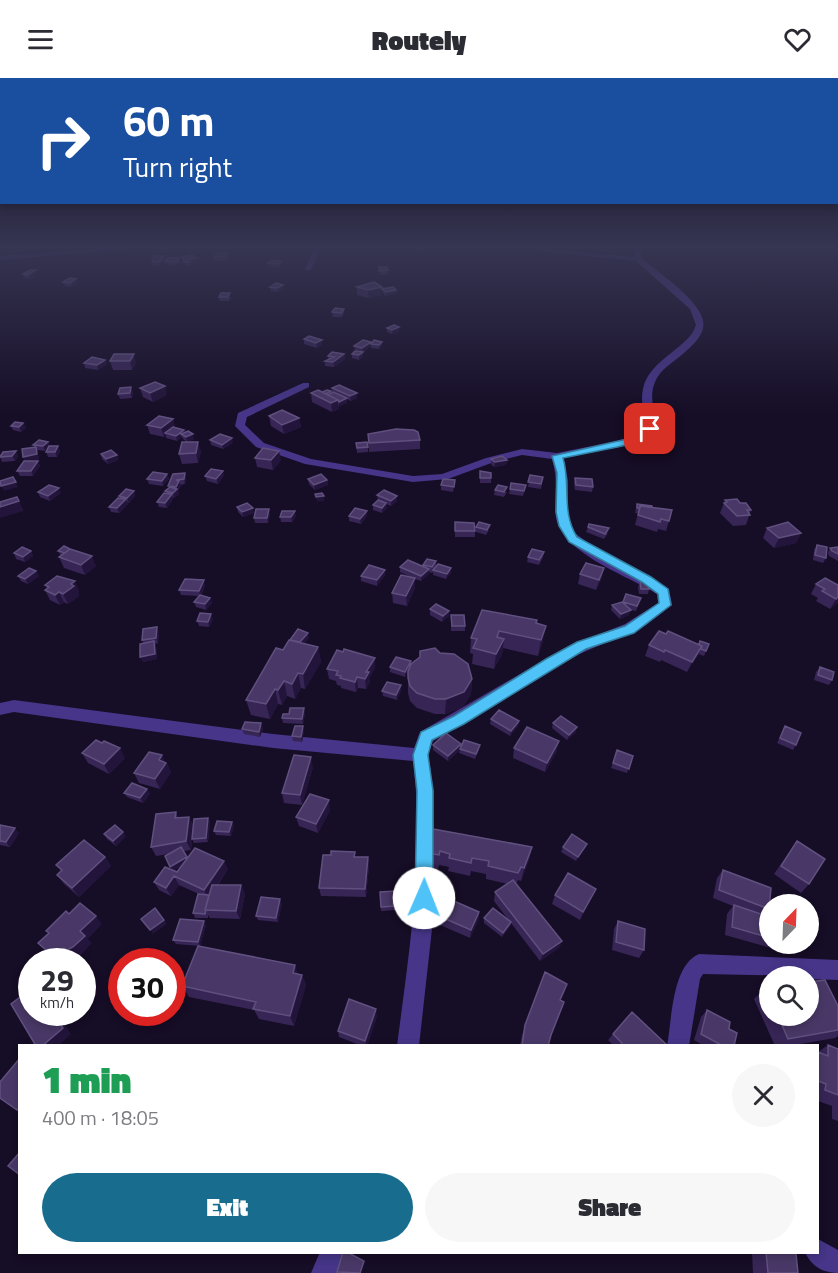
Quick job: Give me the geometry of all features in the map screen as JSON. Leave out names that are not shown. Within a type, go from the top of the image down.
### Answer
[{"type":"street","points":[[306,385],[242,415],[240,426],[260,445],[309,462],[413,479],[444,477],[490,460],[522,452],[557,456],[619,444],[649,434],[646,394],[650,381],[699,331],[701,323],[699,316],[689,304]]},
{"type":"street","points":[[408,1044],[423,920],[425,791],[420,755],[426,736],[459,720],[550,663],[582,646],[629,630],[665,605],[664,592],[647,579],[573,539],[565,526],[562,512],[562,473],[557,456]]},
{"type":"street","points":[[0,709],[14,706],[273,741],[420,755]]},
{"type":"street","points":[[678,1044],[690,974],[699,964],[838,970]]},
{"type":"street","points":[[819,1253],[838,1265]]},
{"type":"street","points":[[324,1273],[333,1254]]},
{"type":"building","points":[[335,308],[344,309],[341,313],[332,312]]},
{"type":"building","points":[[394,325],[399,327],[392,330],[387,328]]},
{"type":"building","points":[[309,336],[322,340],[316,343],[304,339]]},
{"type":"building","points":[[363,340],[371,342],[362,348],[354,346]]},
{"type":"building","points":[[374,340],[382,342],[379,345],[371,344]]},
{"type":"building","points":[[355,351],[363,352],[359,355],[352,354]]},
{"type":"building","points":[[332,352],[344,354],[333,362],[325,361],[334,357],[328,356]]},
{"type":"building","points":[[114,354],[134,354],[130,361],[110,361]]},
{"type":"building","points":[[92,357],[105,360],[97,365],[84,363]]},
{"type":"building","points":[[155,382],[165,386],[150,393],[140,388]]},
{"type":"building","points":[[339,385],[357,393],[350,396],[332,388]]},
{"type":"building","points":[[131,387],[130,393],[118,394],[120,388]]},
{"type":"building","points":[[318,390],[338,400],[331,403],[311,393]]},
{"type":"building","points":[[333,392],[347,398],[339,402],[328,395]]},
{"type":"building","points":[[282,410],[299,418],[282,425],[269,416]]},
{"type":"building","points":[[159,416],[173,419],[161,428],[147,425]]},
{"type":"building","points":[[15,422],[23,423],[19,427],[11,426]]},
{"type":"building","points":[[173,427],[184,430],[176,436],[165,433]]},
{"type":"building","points":[[396,429],[414,430],[418,432],[420,440],[369,443],[368,434]]},
{"type":"building","points":[[188,431],[193,434],[186,437],[181,434]]},
{"type":"building","points":[[220,434],[232,438],[222,445],[210,440]]},
{"type":"building","points":[[39,440],[48,442],[43,446],[33,445]]},
{"type":"building","points":[[182,442],[198,442],[196,453],[179,454]]},
{"type":"building","points":[[367,442],[368,447],[357,448],[356,443]]},
{"type":"building","points":[[49,446],[58,446],[55,452],[46,452]]},
{"type":"building","points":[[36,447],[37,454],[23,457],[22,449]]},
{"type":"building","points":[[263,448],[279,451],[271,460],[255,458]]},
{"type":"building","points":[[111,450],[117,455],[106,459],[101,454]]},
{"type":"building","points":[[16,451],[12,456],[0,457],[3,452]]},
{"type":"building","points":[[502,456],[507,460],[495,462],[491,459]]},
{"type":"building","points":[[24,461],[38,461],[31,471],[17,471]]},
{"type":"building","points":[[211,469],[223,471],[216,479],[205,476]]},
{"type":"building","points":[[480,471],[491,473],[491,478],[480,478]]},
{"type":"building","points":[[153,472],[167,474],[162,481],[147,479]]},
{"type":"building","points":[[185,473],[184,479],[176,480],[179,481],[176,487],[168,486],[173,474]]},
{"type":"building","points":[[321,474],[327,480],[314,485],[308,479]]},
{"type":"building","points":[[530,475],[543,477],[541,484],[528,482]]},
{"type":"building","points":[[13,477],[16,482],[1,486],[0,481]]},
{"type":"building","points":[[575,478],[592,479],[593,487],[576,485]]},
{"type":"building","points":[[443,479],[455,480],[454,487],[441,485]]},
{"type":"building","points":[[511,483],[526,485],[524,491],[510,489]]},
{"type":"building","points":[[49,485],[59,488],[48,496],[38,492]]},
{"type":"building","points":[[498,485],[507,487],[504,492],[495,490]]},
{"type":"building","points":[[170,487],[177,489],[173,493],[165,491]]},
{"type":"building","points":[[126,489],[134,491],[127,498],[119,496]]},
{"type":"building","points":[[384,490],[397,496],[391,501],[377,495]]},
{"type":"building","points":[[164,493],[172,494],[165,503],[157,502]]},
{"type":"building","points":[[322,493],[324,496],[316,497],[315,494]]},
{"type":"building","points":[[17,497],[19,501],[0,507],[0,502]]},
{"type":"building","points":[[118,498],[126,499],[117,508],[109,507]]},
{"type":"building","points":[[737,499],[740,503],[746,503],[751,510],[747,510],[750,515],[737,516],[724,503],[727,502],[725,500]]},
{"type":"building","points":[[378,500],[386,503],[382,508],[373,505]]},
{"type":"building","points":[[247,503],[253,508],[242,512],[237,507]]},
{"type":"building","points":[[637,504],[652,506],[652,507],[637,508]]},
{"type":"building","points":[[640,506],[672,510],[669,521],[661,519],[660,522],[638,515]]},
{"type":"building","points":[[355,508],[367,511],[360,519],[349,516]]},
{"type":"building","points":[[256,509],[269,509],[267,518],[254,518]]},
{"type":"building","points":[[282,511],[295,511],[291,517],[280,517]]},
{"type":"building","points":[[455,522],[474,523],[475,531],[455,531]]},
{"type":"building","points":[[479,522],[490,525],[487,530],[476,527]]},
{"type":"building","points":[[788,522],[801,533],[779,538],[767,528]]},
{"type":"building","points":[[589,524],[609,528],[605,534],[588,527]]},
{"type":"building","points":[[817,545],[827,547],[826,558],[815,555]]},
{"type":"building","points":[[64,546],[70,549],[65,553],[58,551]]},
{"type":"building","points":[[22,547],[31,551],[23,557],[14,553]]},
{"type":"building","points":[[838,547],[838,554],[830,548]]},
{"type":"building","points":[[70,549],[92,556],[81,565],[59,557]]},
{"type":"building","points":[[532,549],[544,552],[539,560],[528,557]]},
{"type":"building","points":[[427,559],[436,561],[432,567],[423,565]]},
{"type":"building","points":[[408,560],[429,569],[421,576],[400,567]]},
{"type":"building","points":[[586,563],[604,568],[599,580],[580,574]]},
{"type":"building","points":[[438,564],[451,568],[447,574],[433,570]]},
{"type":"building","points":[[369,565],[385,570],[377,580],[361,576]]},
{"type":"building","points":[[29,568],[36,571],[25,579],[18,576]]},
{"type":"building","points":[[401,575],[415,578],[406,596],[392,593]]},
{"type":"building","points":[[57,576],[75,581],[71,584],[74,586],[63,594],[59,592],[55,595],[45,590],[49,587],[45,585]]},
{"type":"building","points":[[825,578],[838,585],[836,599],[822,591],[825,589],[816,584]]},
{"type":"building","points":[[185,579],[204,580],[199,591],[179,590]]},
{"type":"building","points":[[640,581],[648,582],[649,589],[641,589]]},
{"type":"building","points":[[626,594],[641,598],[637,606],[623,602]]},
{"type":"building","points":[[200,595],[210,598],[205,604],[194,602]]},
{"type":"building","points":[[622,602],[631,610],[621,614],[612,605]]},
{"type":"building","points":[[436,604],[449,611],[443,616],[430,609]]},
{"type":"building","points":[[482,610],[537,620],[536,623],[546,626],[541,640],[499,631],[497,637],[504,639],[496,654],[473,648],[477,639],[471,638]]},
{"type":"building","points":[[200,613],[211,614],[208,622],[197,621]]},
{"type":"building","points":[[451,615],[464,615],[465,626],[452,626]]},
{"type":"building","points":[[157,627],[156,638],[142,640],[143,629]]},
{"type":"building","points":[[298,629],[308,633],[300,642],[290,640]]},
{"type":"building","points":[[659,631],[666,634],[668,631],[702,646],[692,662],[649,645]]},
{"type":"building","points":[[289,640],[318,647],[303,674],[298,673],[292,684],[284,681],[278,690],[275,689],[266,704],[246,700],[276,648],[283,650]]},
{"type":"building","points":[[154,641],[155,654],[140,657],[140,644]]},
{"type":"building","points":[[700,641],[709,644],[706,651],[701,649]]},
{"type":"building","points":[[435,648],[440,653],[454,654],[468,664],[472,679],[464,692],[446,699],[435,699],[417,693],[410,686],[408,671],[411,664],[420,657],[420,651]]},
{"type":"building","points":[[344,649],[375,658],[366,672],[369,672],[365,679],[357,677],[355,682],[340,678],[341,676],[336,675],[338,671],[327,669],[337,650],[343,652]]},
{"type":"building","points":[[396,657],[411,661],[405,672],[390,667]]},
{"type":"building","points":[[820,667],[834,672],[832,680],[818,675]]},
{"type":"building","points":[[387,682],[401,685],[396,695],[382,691]]},
{"type":"building","points":[[290,708],[304,708],[302,719],[282,718],[283,714],[289,714]]},
{"type":"building","points":[[499,710],[519,721],[511,731],[491,719]]},
{"type":"building","points":[[561,716],[577,727],[569,735],[553,723]]},
{"type":"building","points":[[245,722],[261,723],[259,732],[242,729]]},
{"type":"building","points":[[295,726],[303,726],[301,737],[292,736]]},
{"type":"building","points":[[785,726],[801,733],[796,745],[780,738]]},
{"type":"building","points":[[527,727],[559,741],[547,763],[514,748]]},
{"type":"building","points":[[446,733],[461,744],[448,756],[433,745]]},
{"type":"building","points":[[96,740],[120,748],[104,764],[82,753]]},
{"type":"building","points":[[464,740],[480,745],[476,754],[460,749]]},
{"type":"building","points":[[617,750],[633,756],[629,769],[613,763]]},
{"type":"building","points":[[149,752],[162,755],[159,760],[166,763],[155,779],[134,773]]},
{"type":"building","points":[[294,755],[311,757],[300,795],[282,793]]},
{"type":"building","points":[[132,783],[147,789],[140,798],[124,793]]},
{"type":"building","points":[[310,794],[329,800],[316,824],[296,817]]},
{"type":"building","points":[[176,812],[175,818],[189,817],[186,841],[151,847],[156,814]]},
{"type":"building","points":[[208,818],[206,838],[192,839],[194,819]]},
{"type":"building","points":[[217,821],[232,822],[229,832],[214,831]]},
{"type":"building","points":[[0,825],[15,828],[6,842],[0,841]]},
{"type":"building","points":[[115,825],[123,832],[113,841],[104,834]]},
{"type":"building","points":[[433,829],[532,847],[524,868],[521,867],[518,873],[488,866],[489,861],[472,858],[471,863],[449,858],[450,854],[440,851],[439,855],[427,853]]},
{"type":"building","points":[[572,834],[587,844],[578,857],[563,847]]},
{"type":"building","points":[[84,840],[105,857],[72,888],[57,875],[62,870],[56,865]]},
{"type":"building","points":[[797,841],[825,859],[809,884],[781,866]]},
{"type":"building","points":[[181,847],[187,857],[170,867],[165,856]]},
{"type":"building","points":[[195,848],[224,861],[204,890],[174,876],[166,888],[154,882],[165,867],[177,872]]},
{"type":"building","points":[[331,851],[355,852],[354,857],[368,857],[365,889],[319,888],[323,855],[331,855]]},
{"type":"building","points":[[723,870],[771,888],[770,894],[759,894],[759,905],[719,890]]},
{"type":"building","points":[[568,873],[596,889],[583,912],[555,895]]},
{"type":"building","points":[[513,880],[562,941],[543,954],[495,892]]},
{"type":"building","points":[[212,885],[241,885],[236,911],[205,910]]},
{"type":"building","points":[[395,891],[396,906],[381,907],[380,892]]},
{"type":"building","points":[[198,894],[209,895],[205,914],[193,913]]},
{"type":"building","points":[[440,895],[479,912],[471,930],[432,913]]},
{"type":"building","points":[[261,897],[280,899],[276,918],[256,916]]},
{"type":"building","points":[[80,903],[96,916],[80,931],[85,936],[71,948],[44,948],[38,943],[49,933],[46,931],[66,911],[69,914]]},
{"type":"building","points":[[734,905],[759,913],[759,935],[732,927]]},
{"type":"building","points":[[155,908],[164,920],[150,930],[141,919]]},
{"type":"building","points":[[493,908],[511,922],[503,933],[484,918]]},
{"type":"building","points":[[180,919],[204,921],[198,942],[173,940]]},
{"type":"building","points":[[618,921],[645,929],[644,950],[616,942]]},
{"type":"building","points":[[198,946],[295,965],[293,973],[302,975],[290,1016],[253,1009],[256,1002],[186,987],[186,976]]},
{"type":"building","points":[[545,972],[567,984],[560,1000],[564,1002],[549,1044],[522,1044],[525,1025]]},
{"type":"building","points":[[825,980],[838,1006],[838,1030],[788,1039],[782,1026],[819,1026],[819,981]]},
{"type":"building","points":[[18,999],[18,1016],[11,1004]]},
{"type":"building","points":[[349,999],[376,1009],[365,1041],[338,1031]]},
{"type":"building","points":[[707,1010],[730,1022],[729,1029],[737,1033],[734,1044],[719,1044],[701,1034]]},
{"type":"building","points":[[632,1012],[666,1044],[621,1044],[613,1034]]},
{"type":"building","points":[[24,1026],[62,1026],[63,1028],[44,1044],[35,1044]]},
{"type":"building","points":[[828,1045],[838,1049],[838,1095],[825,1090],[826,1084],[819,1081],[819,1052],[828,1056]]},
{"type":"building","points":[[18,1060],[17,1110],[0,1098],[0,1082]]},
{"type":"building","points":[[18,1154],[18,1174],[8,1166]]},
{"type":"building","points":[[342,1254],[351,1254],[364,1261],[360,1273],[337,1272]]},
{"type":"building","points":[[766,1254],[796,1254],[798,1273],[768,1273]]},
{"type":"route","points":[[424,898],[425,791],[420,755],[426,736],[459,720],[518,681],[582,646],[629,630],[665,605],[664,592],[647,579],[573,539],[565,526],[562,512],[562,473],[557,456],[639,440],[649,434],[650,429]]}]
